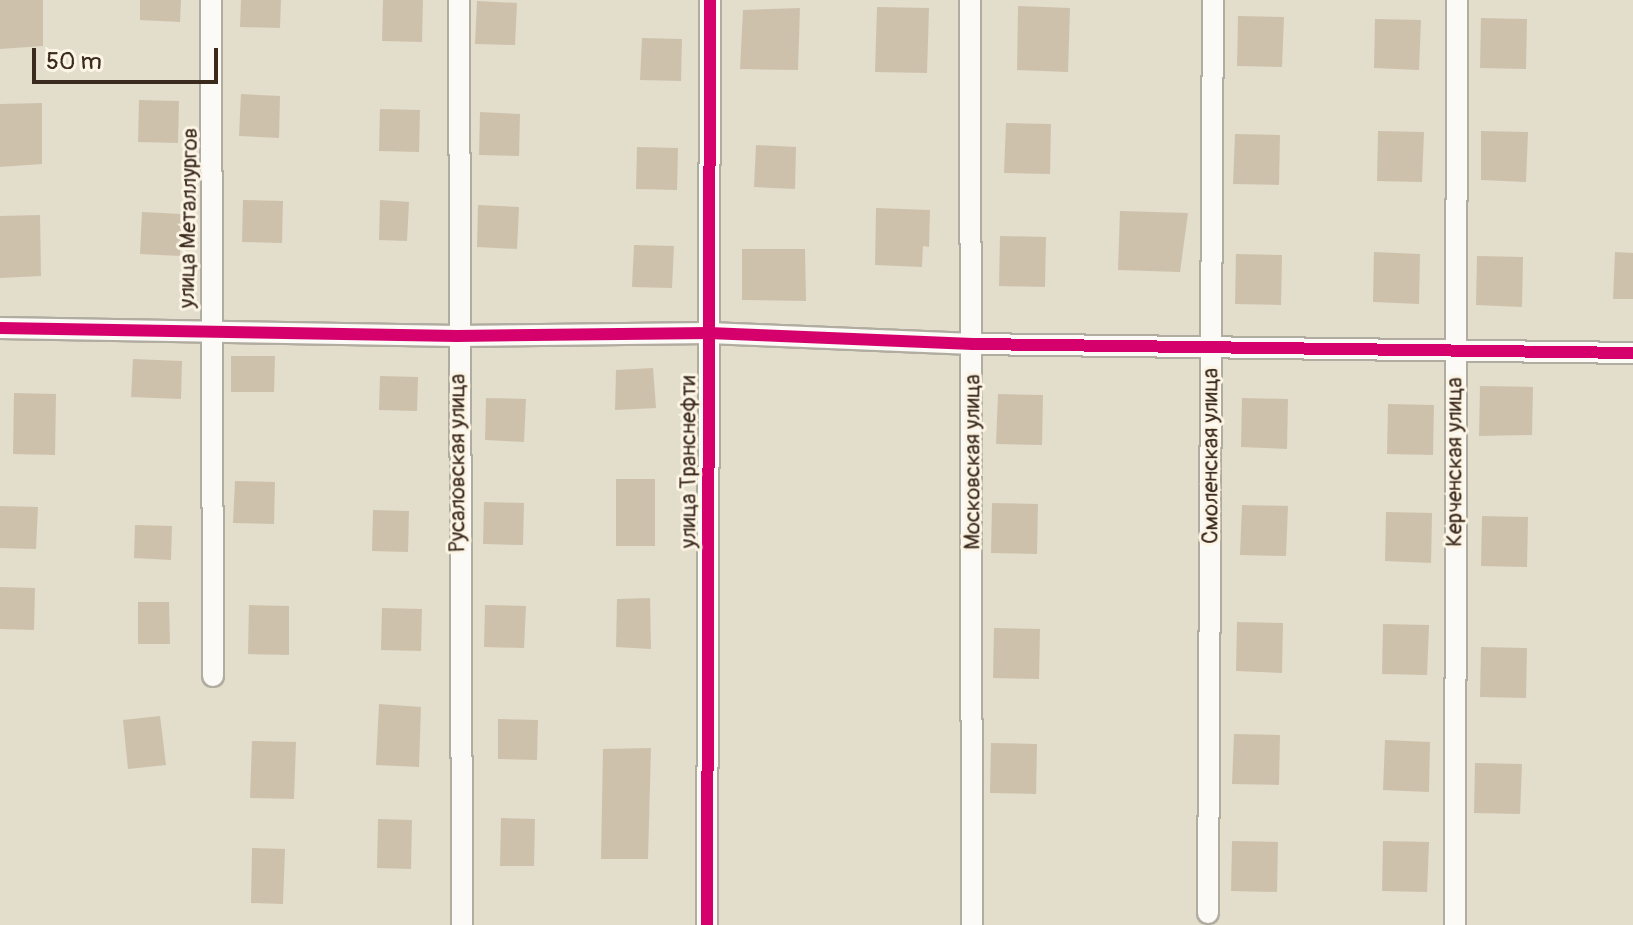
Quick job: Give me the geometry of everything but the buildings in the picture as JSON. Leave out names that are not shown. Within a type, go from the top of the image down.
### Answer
[{"type":"street","name":"улица Металлургов","points":[[211,0],[208,332],[213,676]]},
{"type":"street","name":"Русаловская улица","points":[[459,0],[457,336],[462,925]]},
{"type":"street","name":"улица Транснефти","points":[[707,925],[710,0]]},
{"type":"street","name":"Московская улица","points":[[970,0],[972,925]]},
{"type":"street","name":"Смоленская улица","points":[[1208,913],[1213,0]]},
{"type":"street","name":"Керченская улица","points":[[1455,925],[1457,0]]},
{"type":"street","points":[[0,328],[457,336],[709,333],[973,344],[1633,353]]},
{"type":"cycle path","points":[[707,925],[710,0]]},
{"type":"cycle path","points":[[0,328],[457,336],[709,333],[973,344],[1633,353]]}]
